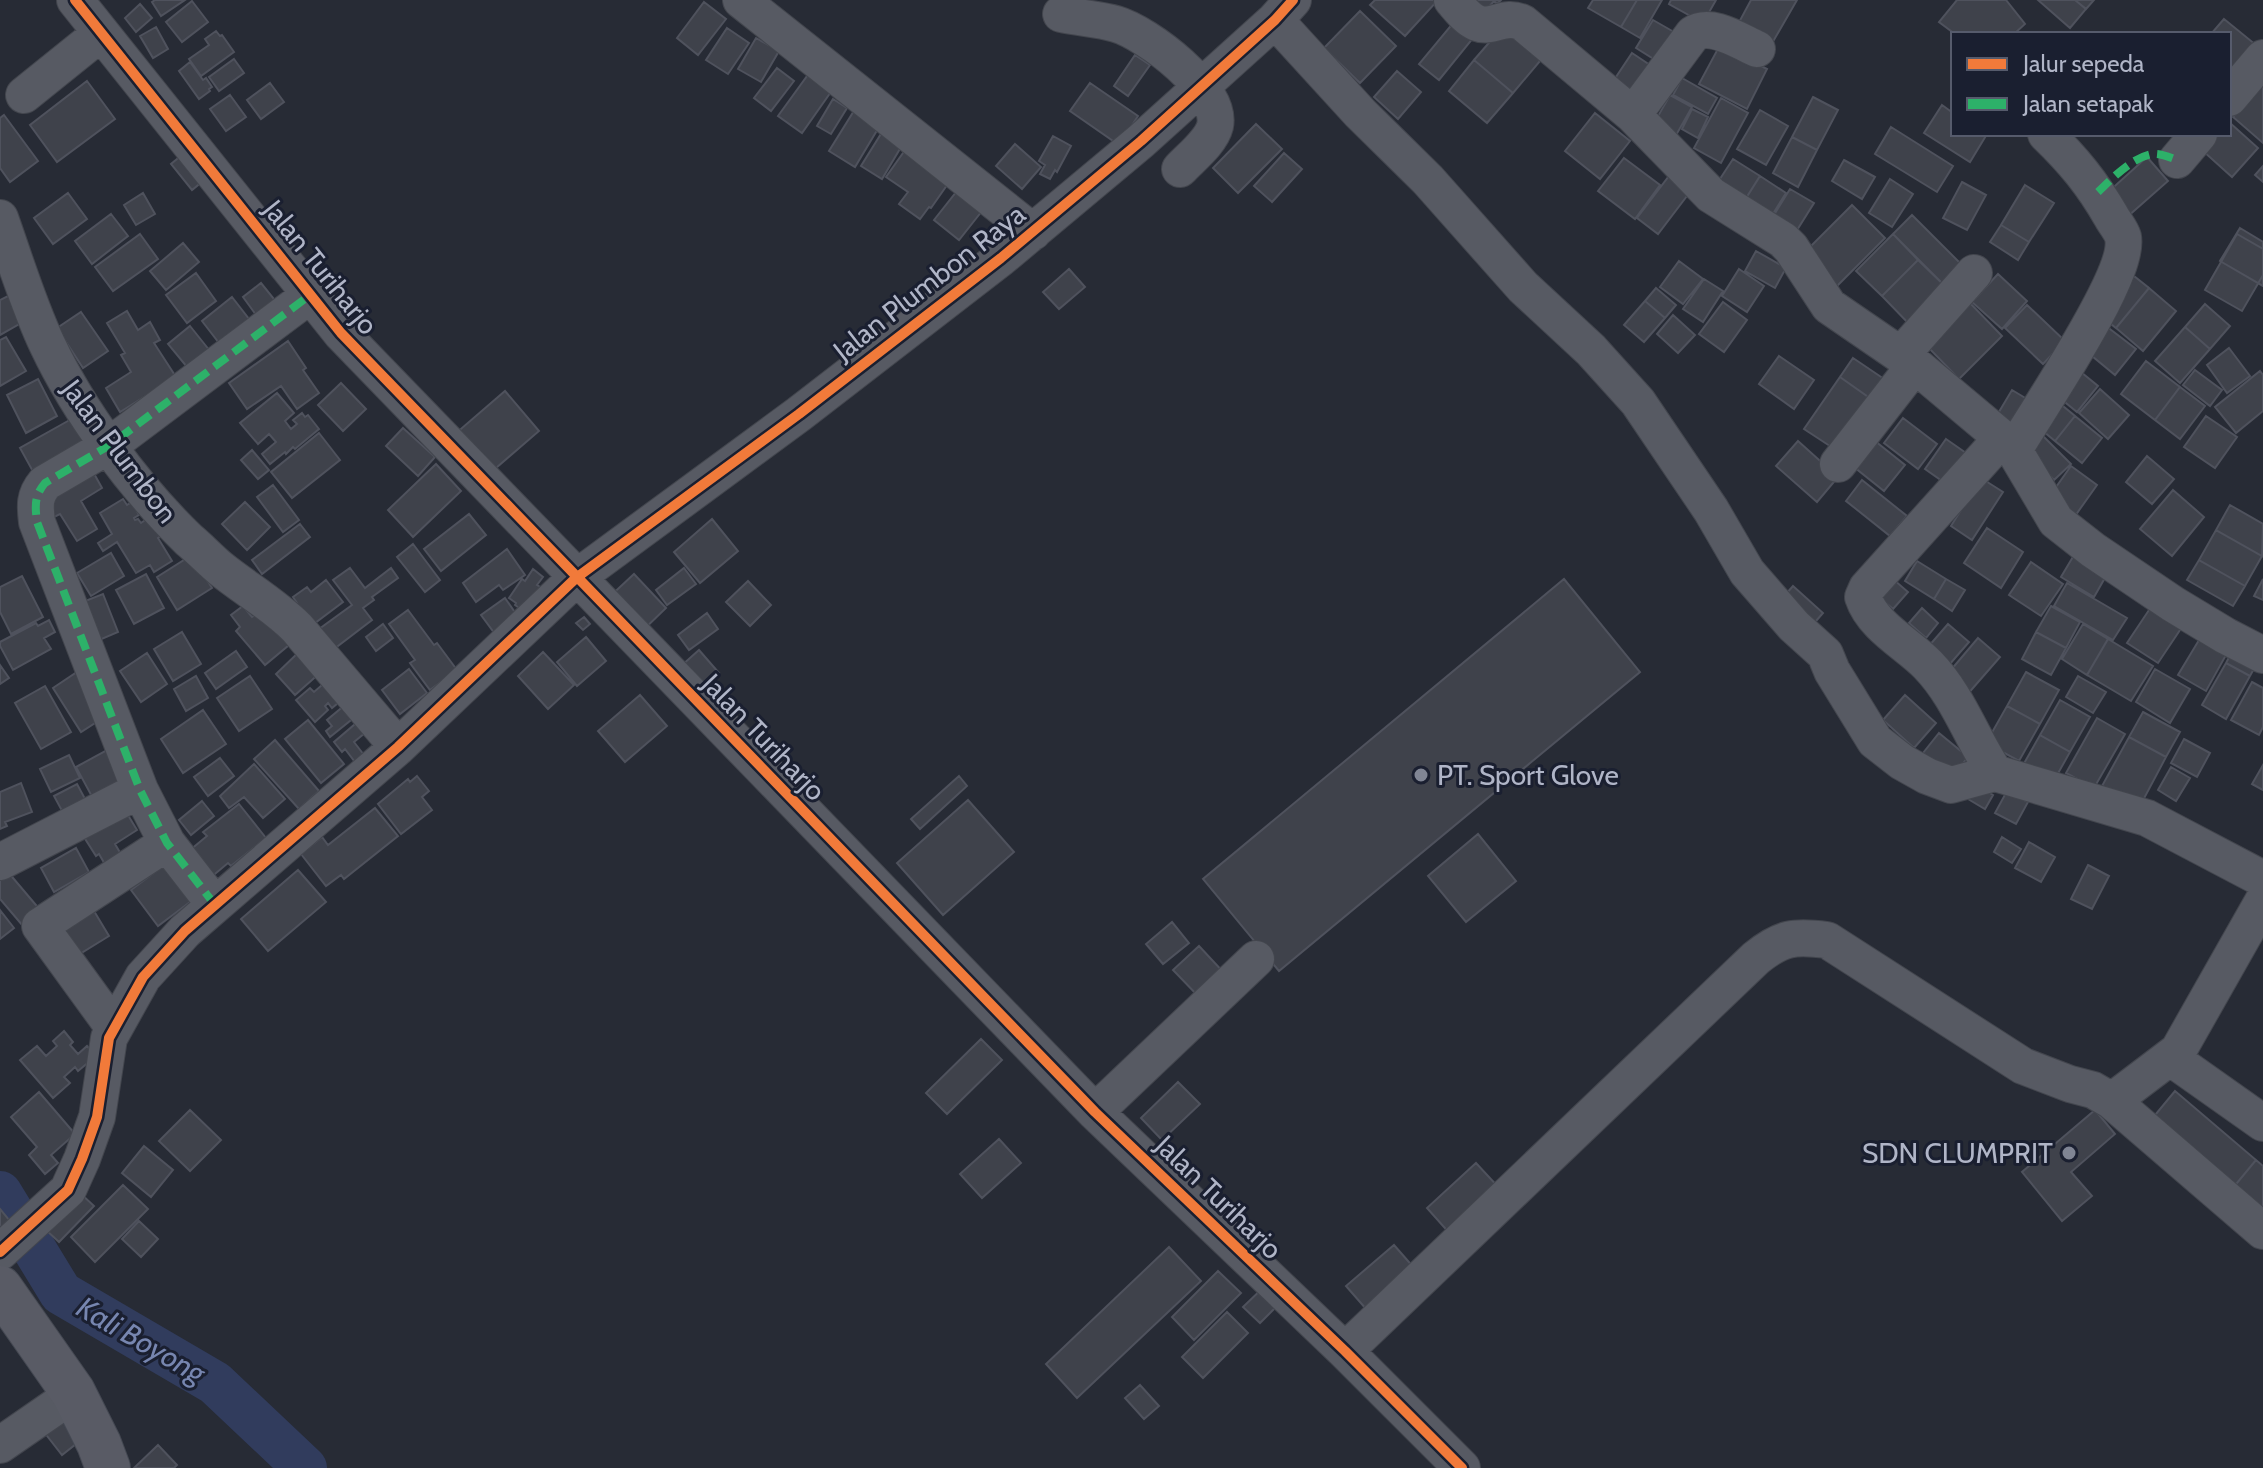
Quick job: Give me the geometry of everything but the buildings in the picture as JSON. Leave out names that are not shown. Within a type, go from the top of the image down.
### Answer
[{"type":"main road","points":[[0,1288],[73,1392],[108,1468]]},
{"type":"street","name":"Jalan Turiharjo","points":[[75,0],[341,333],[1095,1112],[1345,1351],[1462,1468]]},
{"type":"street","points":[[741,0],[1033,232]]},
{"type":"street","points":[[1452,0],[1475,22],[1483,24],[1510,19],[1523,23],[1633,115],[1711,195],[1783,240],[1829,306],[1908,360],[2008,444],[2056,521],[2173,604],[2263,655]]},
{"type":"street","points":[[1284,10],[1360,113],[1428,180],[1523,287],[1591,350],[1638,402],[1711,510],[1747,572],[1794,626],[1825,654],[1839,685],[1875,741],[1902,762],[1951,785],[1995,773],[2147,818],[2263,879]]},
{"type":"street","name":"Jalan Plumbon Raya","points":[[0,1252],[68,1190],[97,1117],[109,1038],[143,977],[185,931],[398,747],[576,578],[799,414],[1033,232],[1141,141],[1284,10]]},
{"type":"street","points":[[1061,14],[1117,24],[1143,36],[1167,53],[1200,87],[1213,107],[1216,123],[1189,179],[1141,141]]},
{"type":"street","points":[[1633,115],[1698,30],[1716,31],[1757,49]]},
{"type":"street","points":[[24,95],[101,33]]},
{"type":"street","points":[[2231,96],[2263,58]]},
{"type":"street","points":[[1995,773],[1955,701],[1929,666],[1875,618],[1863,597],[1867,588],[2008,444],[2073,356],[2118,271],[2123,237],[2098,192],[2079,167],[2048,136]]},
{"type":"street","name":"Jalan Plumbon","points":[[0,218],[45,340],[68,386],[148,497],[222,570],[281,612],[398,747]]},
{"type":"street","points":[[1838,464],[1908,360],[1974,273]]},
{"type":"street","points":[[215,905],[167,843],[140,790],[37,522],[35,509],[38,491],[45,483],[110,445],[310,295]]},
{"type":"street","points":[[0,862],[140,790]]},
{"type":"street","points":[[114,1028],[40,926],[167,843]]},
{"type":"street","points":[[2112,1101],[2178,1051],[2263,901]]},
{"type":"street","points":[[1345,1351],[1756,958],[1775,943],[1792,938],[1827,940],[2023,1066],[2093,1090],[2112,1101],[2263,1231]]},
{"type":"street","points":[[1095,1112],[1256,959]]},
{"type":"street","points":[[2171,1058],[2263,1123]]},
{"type":"street","points":[[0,1445],[73,1392]]},
{"type":"waterway","name":"Kali Boyong","points":[[0,1193],[61,1293],[215,1383],[305,1468]]},
{"type":"marked path","points":[[2098,192],[2122,170],[2144,156],[2158,154],[2177,160]]},
{"type":"marked path","points":[[215,905],[167,843],[140,790],[37,522],[36,501],[45,483],[110,445],[310,295]]},
{"type":"cycle path","points":[[75,0],[341,333],[1095,1112],[1345,1351],[1462,1468]]},
{"type":"cycle path","points":[[0,1252],[68,1190],[97,1117],[109,1038],[143,977],[185,931],[398,747],[576,578],[799,414],[1001,258],[1141,141],[1275,20],[1293,0]]},
{"type":"place","name":"PT. Sport Glove","points":[[1421,775]]},
{"type":"place","name":"SDN CLUMPRIT","points":[[2069,1153]]}]
